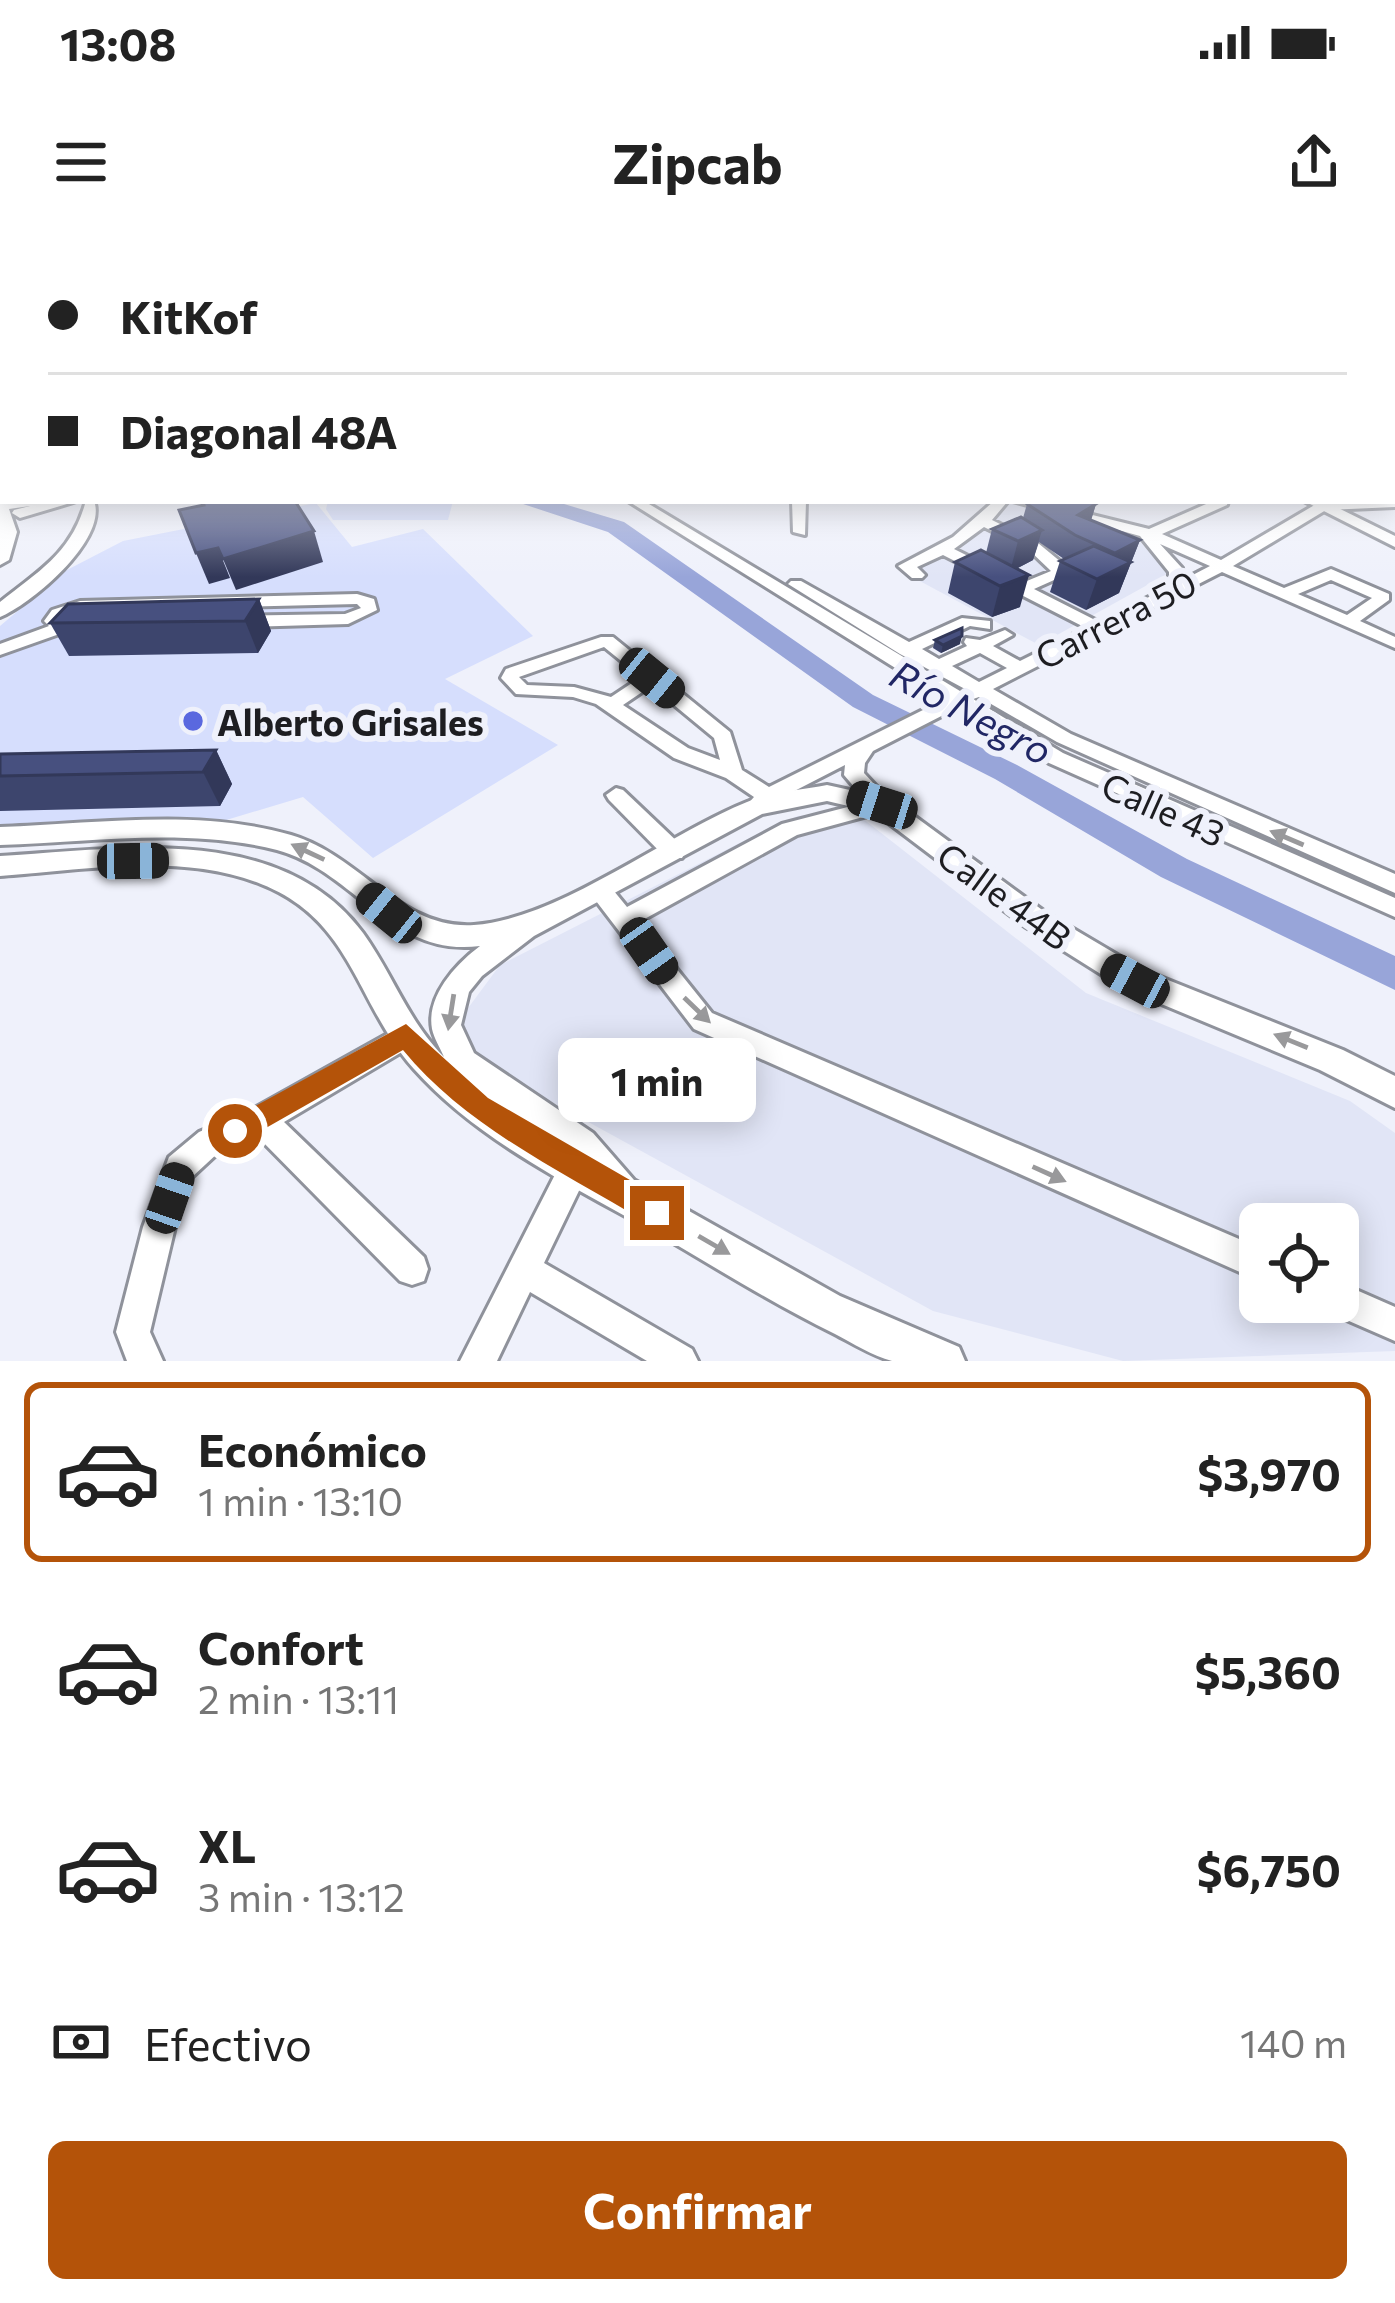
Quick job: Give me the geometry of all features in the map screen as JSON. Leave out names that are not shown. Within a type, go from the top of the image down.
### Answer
[{"type":"main road","points":[[0,560],[4,513],[65,504]]},
{"type":"main road","points":[[0,611],[82,540],[92,521],[81,504]]},
{"type":"main road","points":[[1317,504],[1395,542]]},
{"type":"main road","name":"Calle 44B","points":[[762,801],[826,793],[882,805],[1084,953],[1186,1003],[1338,1060],[1395,1093]]},
{"type":"main road","name":"Carrera 50","points":[[524,928],[602,891],[762,801]]},
{"type":"main road","points":[[0,836],[174,833],[263,838],[289,843],[326,861],[389,913],[429,933],[487,937],[524,928]]},
{"type":"main road","points":[[0,866],[185,860],[271,877],[325,904],[351,933],[406,1035],[442,1077],[478,1107],[575,1168],[893,1343],[945,1361]]},
{"type":"main road","points":[[524,928],[472,968],[456,987],[446,1024],[451,1044],[462,1064],[481,1081],[581,1145],[621,1192]]},
{"type":"street","name":"Calle 43","points":[[640,504],[964,694],[1091,775],[1395,908]]},
{"type":"street","name":"Calle 43","points":[[662,504],[935,667],[964,694],[1127,770],[1395,884]]},
{"type":"street","points":[[799,504],[800,532]]},
{"type":"street","points":[[917,575],[906,566],[943,553],[998,504]]},
{"type":"street","points":[[1032,504],[1143,531],[1395,643]]},
{"type":"street","points":[[1143,531],[1217,504]]},
{"type":"street","name":"Carrera 50","points":[[762,801],[1222,566],[1317,504]]},
{"type":"street","points":[[980,525],[1033,546],[1059,566],[1058,573],[1020,589]]},
{"type":"street","points":[[1143,531],[1171,563],[1177,587]]},
{"type":"street","points":[[943,553],[1097,627]]},
{"type":"street","points":[[1286,593],[1331,574],[1383,597],[1348,622]]},
{"type":"street","points":[[0,650],[60,620],[80,606],[357,599],[370,605],[366,614],[354,619],[60,620],[22,592]]},
{"type":"street","points":[[208,623],[221,602]]},
{"type":"street","points":[[906,650],[968,621],[1044,654]]},
{"type":"street","points":[[951,629],[1018,667]]},
{"type":"street","points":[[935,667],[980,646],[996,631]]},
{"type":"street","points":[[733,772],[723,736],[607,641],[512,673],[510,678],[522,690],[574,692],[612,704],[681,753],[733,772],[762,801]]},
{"type":"street","points":[[612,704],[652,678]]},
{"type":"street","name":"Calle 44B","points":[[872,744],[855,762],[854,775],[882,805]]},
{"type":"street","points":[[616,795],[674,852]]},
{"type":"street","points":[[626,918],[790,829],[882,805]]},
{"type":"street","points":[[602,891],[703,1021],[1239,1256]]},
{"type":"street","points":[[139,1347],[159,1228],[180,1168],[209,1142],[261,1120],[406,1035]]},
{"type":"street","points":[[261,1120],[412,1269]]},
{"type":"street","points":[[478,1361],[575,1168]]},
{"type":"street","points":[[522,1269],[680,1361]]},
{"type":"street","points":[[1359,1308],[1395,1324]]},
{"type":"shaded area","points":[[311,504],[317,504],[352,547],[423,529],[533,636],[445,679],[558,745],[373,858],[303,797],[223,821],[0,825],[0,626],[65,571],[123,541]]},
{"type":"shaded area","points":[[327,504],[452,504],[448,520],[333,520]]},
{"type":"shaded area","points":[[1003,504],[1013,504],[1134,535],[1169,573],[1039,645],[903,572],[989,520]]},
{"type":"shaded area","points":[[835,812],[862,818],[1086,993],[1350,1101],[1395,1133],[1395,1351],[1123,1361],[933,1311],[486,1066],[457,1023],[500,965],[798,816]]},
{"type":"building","points":[[297,504],[314,531],[223,559],[218,548],[196,553],[179,510],[204,505]]},
{"type":"building","points":[[1027,504],[1096,504],[1078,515],[1140,540],[1115,553],[1075,535]]},
{"type":"building","points":[[1021,517],[1042,530],[1018,541],[992,529]]},
{"type":"building","points":[[1094,546],[1131,562],[1097,579],[1060,561]]},
{"type":"building","points":[[981,550],[1029,575],[1000,586],[955,562]]},
{"type":"building","points":[[259,599],[245,621],[50,623],[68,604]]},
{"type":"building","points":[[962,628],[962,636],[943,645],[935,640]]},
{"type":"building","points":[[216,750],[203,772],[0,776],[0,754]]},
{"type":"waterway","name":"Río Negro","points":[[539,504],[589,515],[616,527],[863,701],[1006,772],[1174,868],[1395,974]]},
{"type":"place","name":"Alberto Grisales","points":[[193,721]]},
{"type":"route","points":[[235,1131],[406,1035],[442,1077],[478,1107],[657,1213]]}]
